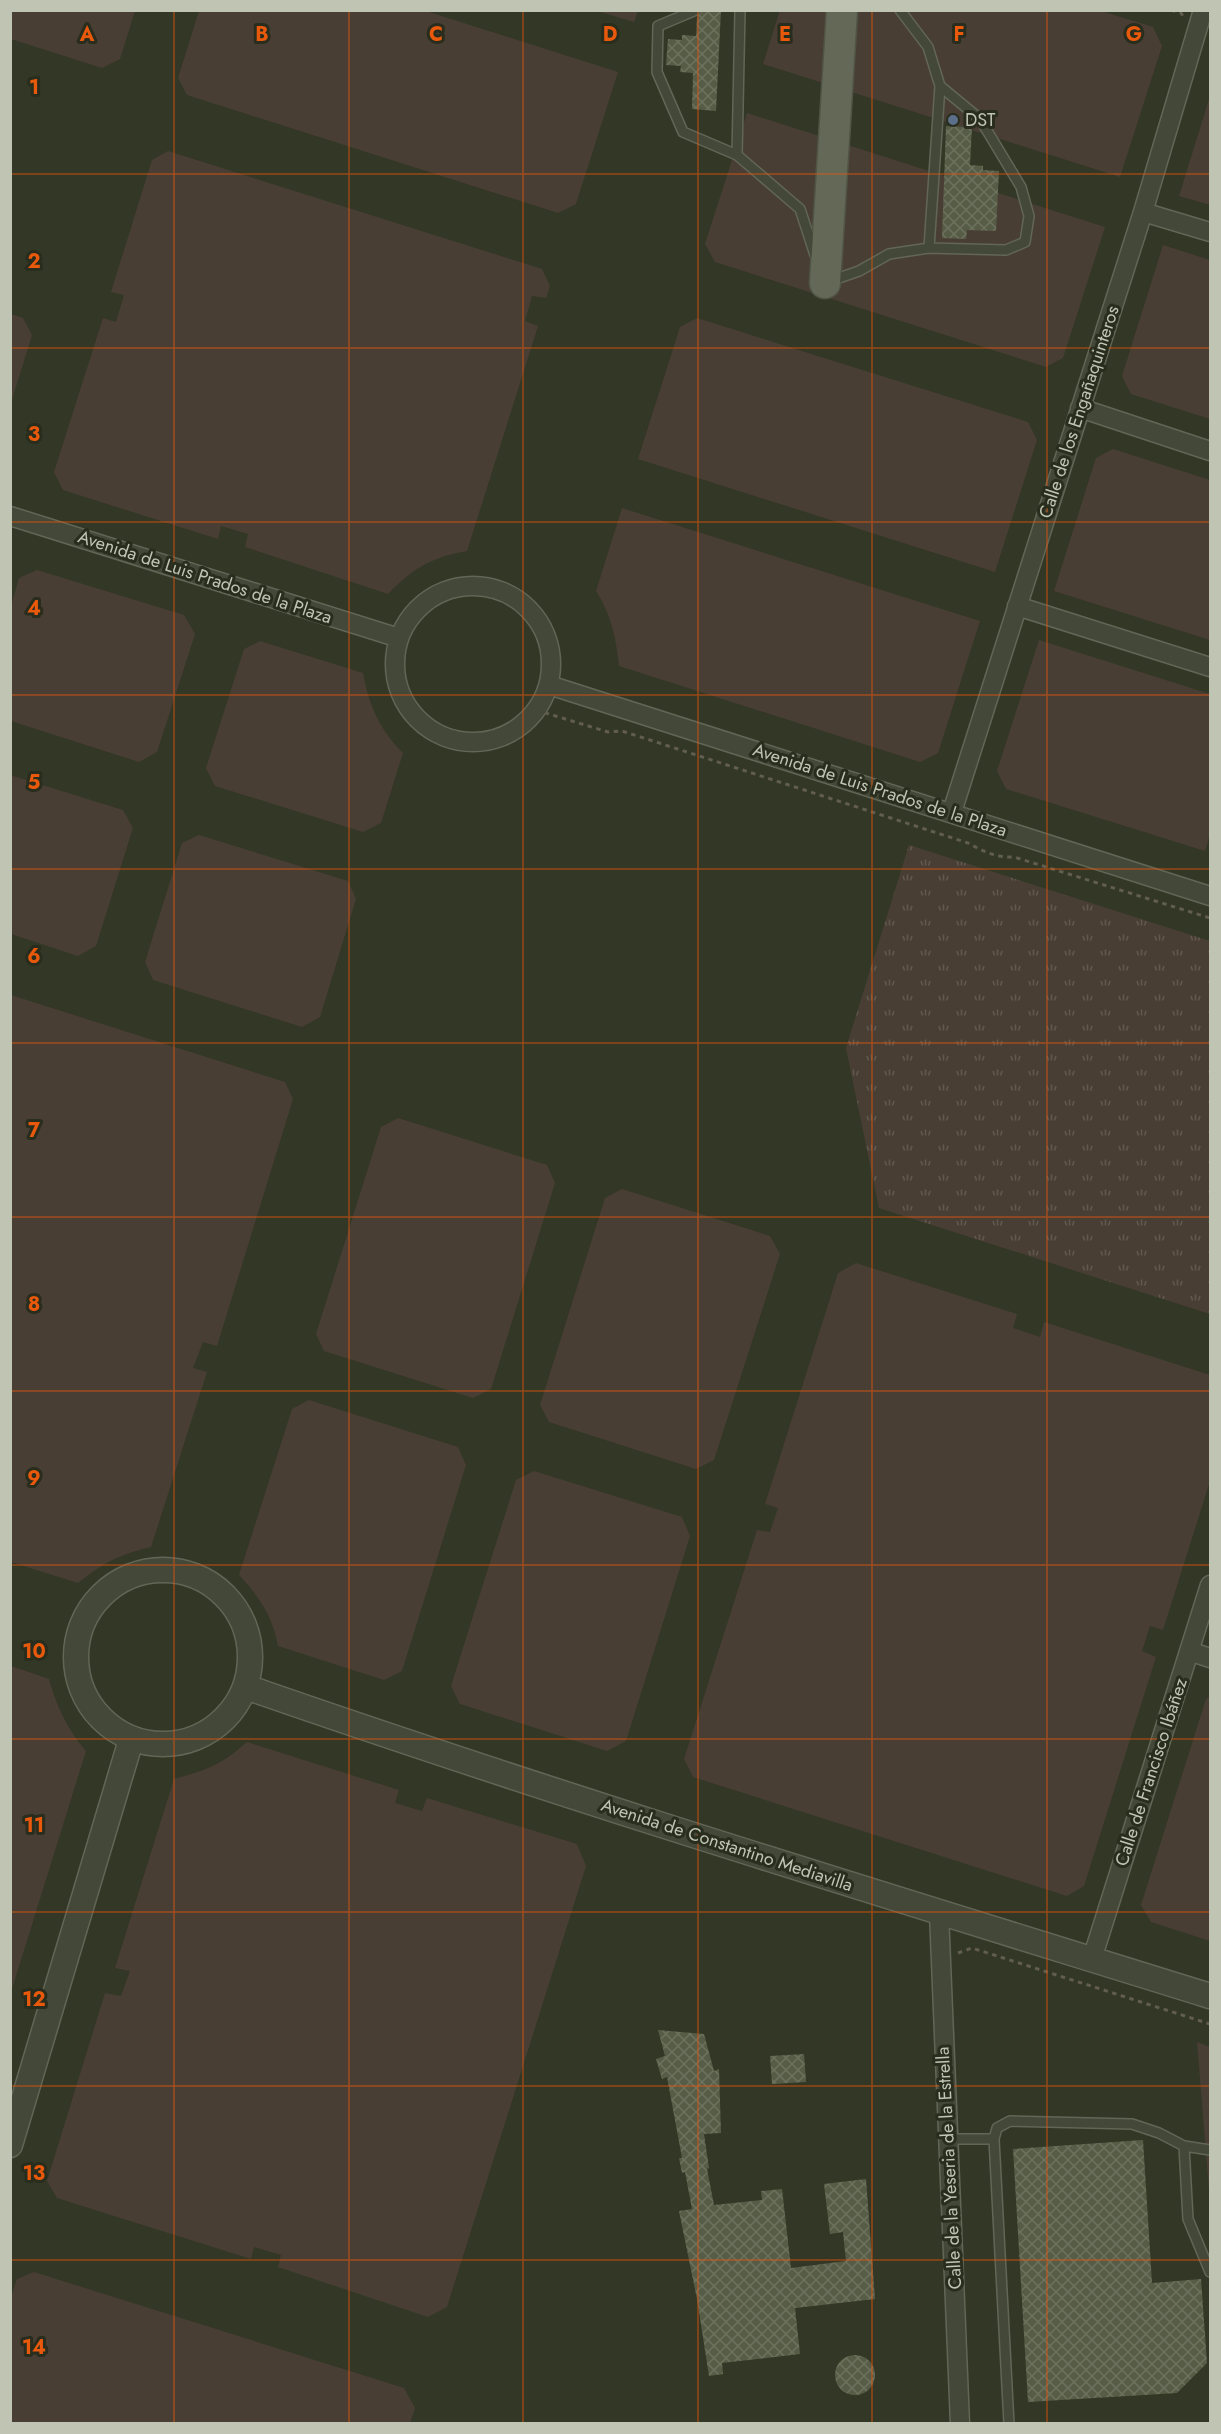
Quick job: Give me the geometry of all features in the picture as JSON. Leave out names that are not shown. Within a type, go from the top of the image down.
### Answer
[{"type":"main road","points":[[825,283],[842,10]]},
{"type":"street","name":"Calle de los Engañaquinteros","points":[[952,812],[1143,212],[1203,10]]},
{"type":"street","points":[[1143,212],[1210,232]]},
{"type":"street","points":[[1080,408],[1210,451]]},
{"type":"street","name":"Avenida de Luis Prados de la Plaza","points":[[10,516],[399,638]]},
{"type":"street","points":[[481,586],[506,593],[524,605],[539,622],[548,641],[552,663],[549,685],[536,710],[524,724],[504,737],[481,743],[458,741],[433,732],[413,714],[399,691],[395,665],[399,638],[412,615],[431,598],[447,591],[455,588],[481,586]]},
{"type":"street","points":[[1017,606],[1210,667]]},
{"type":"street","name":"Avenida de Luis Prados de la Plaza","points":[[549,685],[1210,896]]},
{"type":"street","points":[[159,1568],[188,1573],[213,1584],[234,1604],[247,1629],[252,1658],[246,1687],[233,1711],[212,1730],[186,1742],[158,1745],[131,1740],[109,1726],[92,1708],[80,1686],[75,1662],[79,1638],[88,1610],[107,1589],[131,1574],[159,1568]]},
{"type":"street","name":"Calle de Francisco Ibáñez","points":[[1092,1959],[1210,1585]]},
{"type":"street","points":[[1189,1651],[1210,1658]]},
{"type":"street","name":"Avenida de Constantino Mediavilla","points":[[246,1687],[404,1743],[1210,1996]]},
{"type":"street","points":[[10,2145],[131,1740]]},
{"type":"street","name":"Calle de la Yeseria de la Estrella","points":[[939,1912],[960,2424]]},
{"type":"lane","points":[[696,10],[658,26],[657,72],[683,132],[737,155],[800,208],[825,283],[858,271],[889,254],[929,248],[1006,250],[1025,242],[1029,216],[1020,187],[980,119],[940,86]]},
{"type":"lane","points":[[737,155],[740,10]]},
{"type":"lane","points":[[900,10],[928,47],[940,86],[929,248]]},
{"type":"lane","points":[[1009,2424],[994,2139],[997,2128],[1010,2121],[1132,2124],[1159,2133],[1184,2146],[1210,2150]]},
{"type":"lane","points":[[949,2139],[994,2139]]},
{"type":"lane","points":[[1184,2146],[1188,2219],[1210,2272]]},
{"type":"path","points":[[536,710],[608,732],[622,731],[968,843],[979,850],[1003,858],[1014,857],[1210,918]]},
{"type":"path","points":[[940,1949],[958,1953],[972,1948],[1210,2024]]},
{"type":"green space","points":[[11,10],[135,11],[120,59],[102,68],[11,39]]},
{"type":"green space","points":[[780,10],[1101,11],[1153,27],[1162,46],[1120,177],[763,64]]},
{"type":"green space","points":[[199,11],[426,11],[618,72],[576,204],[558,213],[187,95],[178,78]]},
{"type":"green space","points":[[597,11],[638,11],[634,22]]},
{"type":"green space","points":[[1210,96],[1210,205],[1179,196]]},
{"type":"green space","points":[[747,113],[1105,227],[1063,358],[1046,367],[715,262],[705,244]]},
{"type":"green space","points":[[168,151],[542,269],[550,286],[546,298],[532,296],[525,321],[538,326],[467,551],[433,560],[406,577],[388,594],[245,547],[248,534],[221,526],[218,539],[63,490],[54,472],[103,318],[116,322],[124,295],[111,292],[152,160]]},
{"type":"green space","points":[[1163,245],[1210,260],[1210,419],[1131,394],[1122,376]]},
{"type":"green space","points":[[11,314],[23,318],[32,335],[11,403]]},
{"type":"green space","points":[[697,318],[1028,422],[1037,440],[995,572],[638,459],[680,327]]},
{"type":"green space","points":[[1113,449],[1210,480],[1210,640],[1054,591],[1096,458]]},
{"type":"green space","points":[[622,508],[980,621],[938,753],[920,762],[619,666],[612,627],[606,608],[596,591]]},
{"type":"green space","points":[[37,570],[184,615],[195,634],[157,752],[139,762],[11,721],[11,606],[19,578]]},
{"type":"green space","points":[[1039,640],[1210,694],[1210,834],[1205,851],[1006,789],[997,771]]},
{"type":"green space","points":[[260,641],[363,673],[368,696],[381,726],[403,753],[381,823],[363,832],[215,786],[206,768],[244,649]]},
{"type":"green space","points":[[10,775],[123,810],[133,828],[96,946],[78,956],[11,934]]},
{"type":"green space","points":[[199,835],[348,881],[356,899],[320,1017],[302,1027],[153,980],[145,962],[182,843]]},
{"type":"green space","points":[[909,845],[1210,941],[1210,1314],[879,1208],[846,1048]]},
{"type":"green space","points":[[11,995],[285,1082],[293,1099],[217,1346],[203,1342],[193,1368],[207,1372],[151,1547],[112,1560],[78,1583],[11,1562]]},
{"type":"green space","points":[[398,1118],[547,1165],[555,1183],[491,1389],[473,1398],[324,1351],[316,1334],[381,1127]]},
{"type":"green space","points":[[622,1189],[770,1236],[780,1254],[714,1460],[696,1469],[549,1422],[540,1405],[605,1198]]},
{"type":"green space","points":[[856,1263],[1017,1314],[1013,1328],[1040,1337],[1044,1322],[1210,1375],[1210,1481],[1163,1630],[1150,1626],[1142,1651],[1156,1657],[1084,1886],[1067,1896],[693,1777],[684,1759],[757,1530],[770,1532],[778,1508],[765,1504],[838,1273]]},
{"type":"green space","points":[[309,1400],[458,1447],[466,1465],[402,1671],[384,1680],[278,1646],[273,1626],[264,1607],[239,1575],[292,1409]]},
{"type":"green space","points":[[534,1471],[682,1517],[690,1536],[626,1741],[607,1751],[460,1704],[451,1686],[516,1480]]},
{"type":"green space","points":[[11,1666],[49,1679],[63,1717],[86,1751],[11,1992]]},
{"type":"green space","points":[[1210,1697],[1210,1941],[1151,1922],[1141,1905],[1206,1699]]},
{"type":"green space","points":[[247,1742],[399,1790],[395,1803],[422,1811],[427,1798],[577,1844],[586,1866],[447,2307],[428,2317],[278,2267],[281,2255],[254,2247],[251,2259],[57,2198],[47,2181],[105,1993],[121,1996],[130,1971],[115,1968],[174,1779],[213,1766]]},
{"type":"green space","points":[[1197,2042],[1210,2047],[1210,2203],[1209,2190]]},
{"type":"green space","points":[[34,2272],[404,2388],[415,2408],[410,2423],[11,2423],[10,2299],[17,2279]]},
{"type":"building","points":[[703,10],[721,10],[716,111],[692,109],[693,73],[680,72],[681,66],[666,65],[668,39],[682,40],[682,35],[696,36],[697,17]]},
{"type":"building","points":[[946,126],[972,127],[970,165],[983,166],[983,170],[999,171],[996,231],[967,230],[966,239],[942,238]]},
{"type":"building","points":[[658,2030],[704,2034],[714,2071],[719,2069],[721,2133],[704,2134],[709,2168],[707,2169],[714,2205],[762,2200],[761,2191],[782,2189],[791,2268],[846,2261],[843,2232],[830,2234],[824,2184],[866,2179],[875,2299],[795,2308],[800,2354],[722,2363],[723,2374],[709,2376],[697,2299],[679,2211],[692,2209],[685,2172],[682,2173],[679,2158],[682,2158],[667,2077],[662,2079],[656,2059],[665,2056]]},
{"type":"building","points":[[804,2054],[806,2082],[772,2084],[770,2056]]},
{"type":"building","points":[[1143,2140],[1152,2283],[1201,2279],[1207,2363],[1177,2393],[1028,2402],[1013,2149]]},
{"type":"building","points":[[855,2355],[869,2361],[875,2375],[869,2389],[855,2395],[841,2389],[835,2375],[841,2361]]},
{"type":"place","name":"DST","points":[[953,120]]}]
